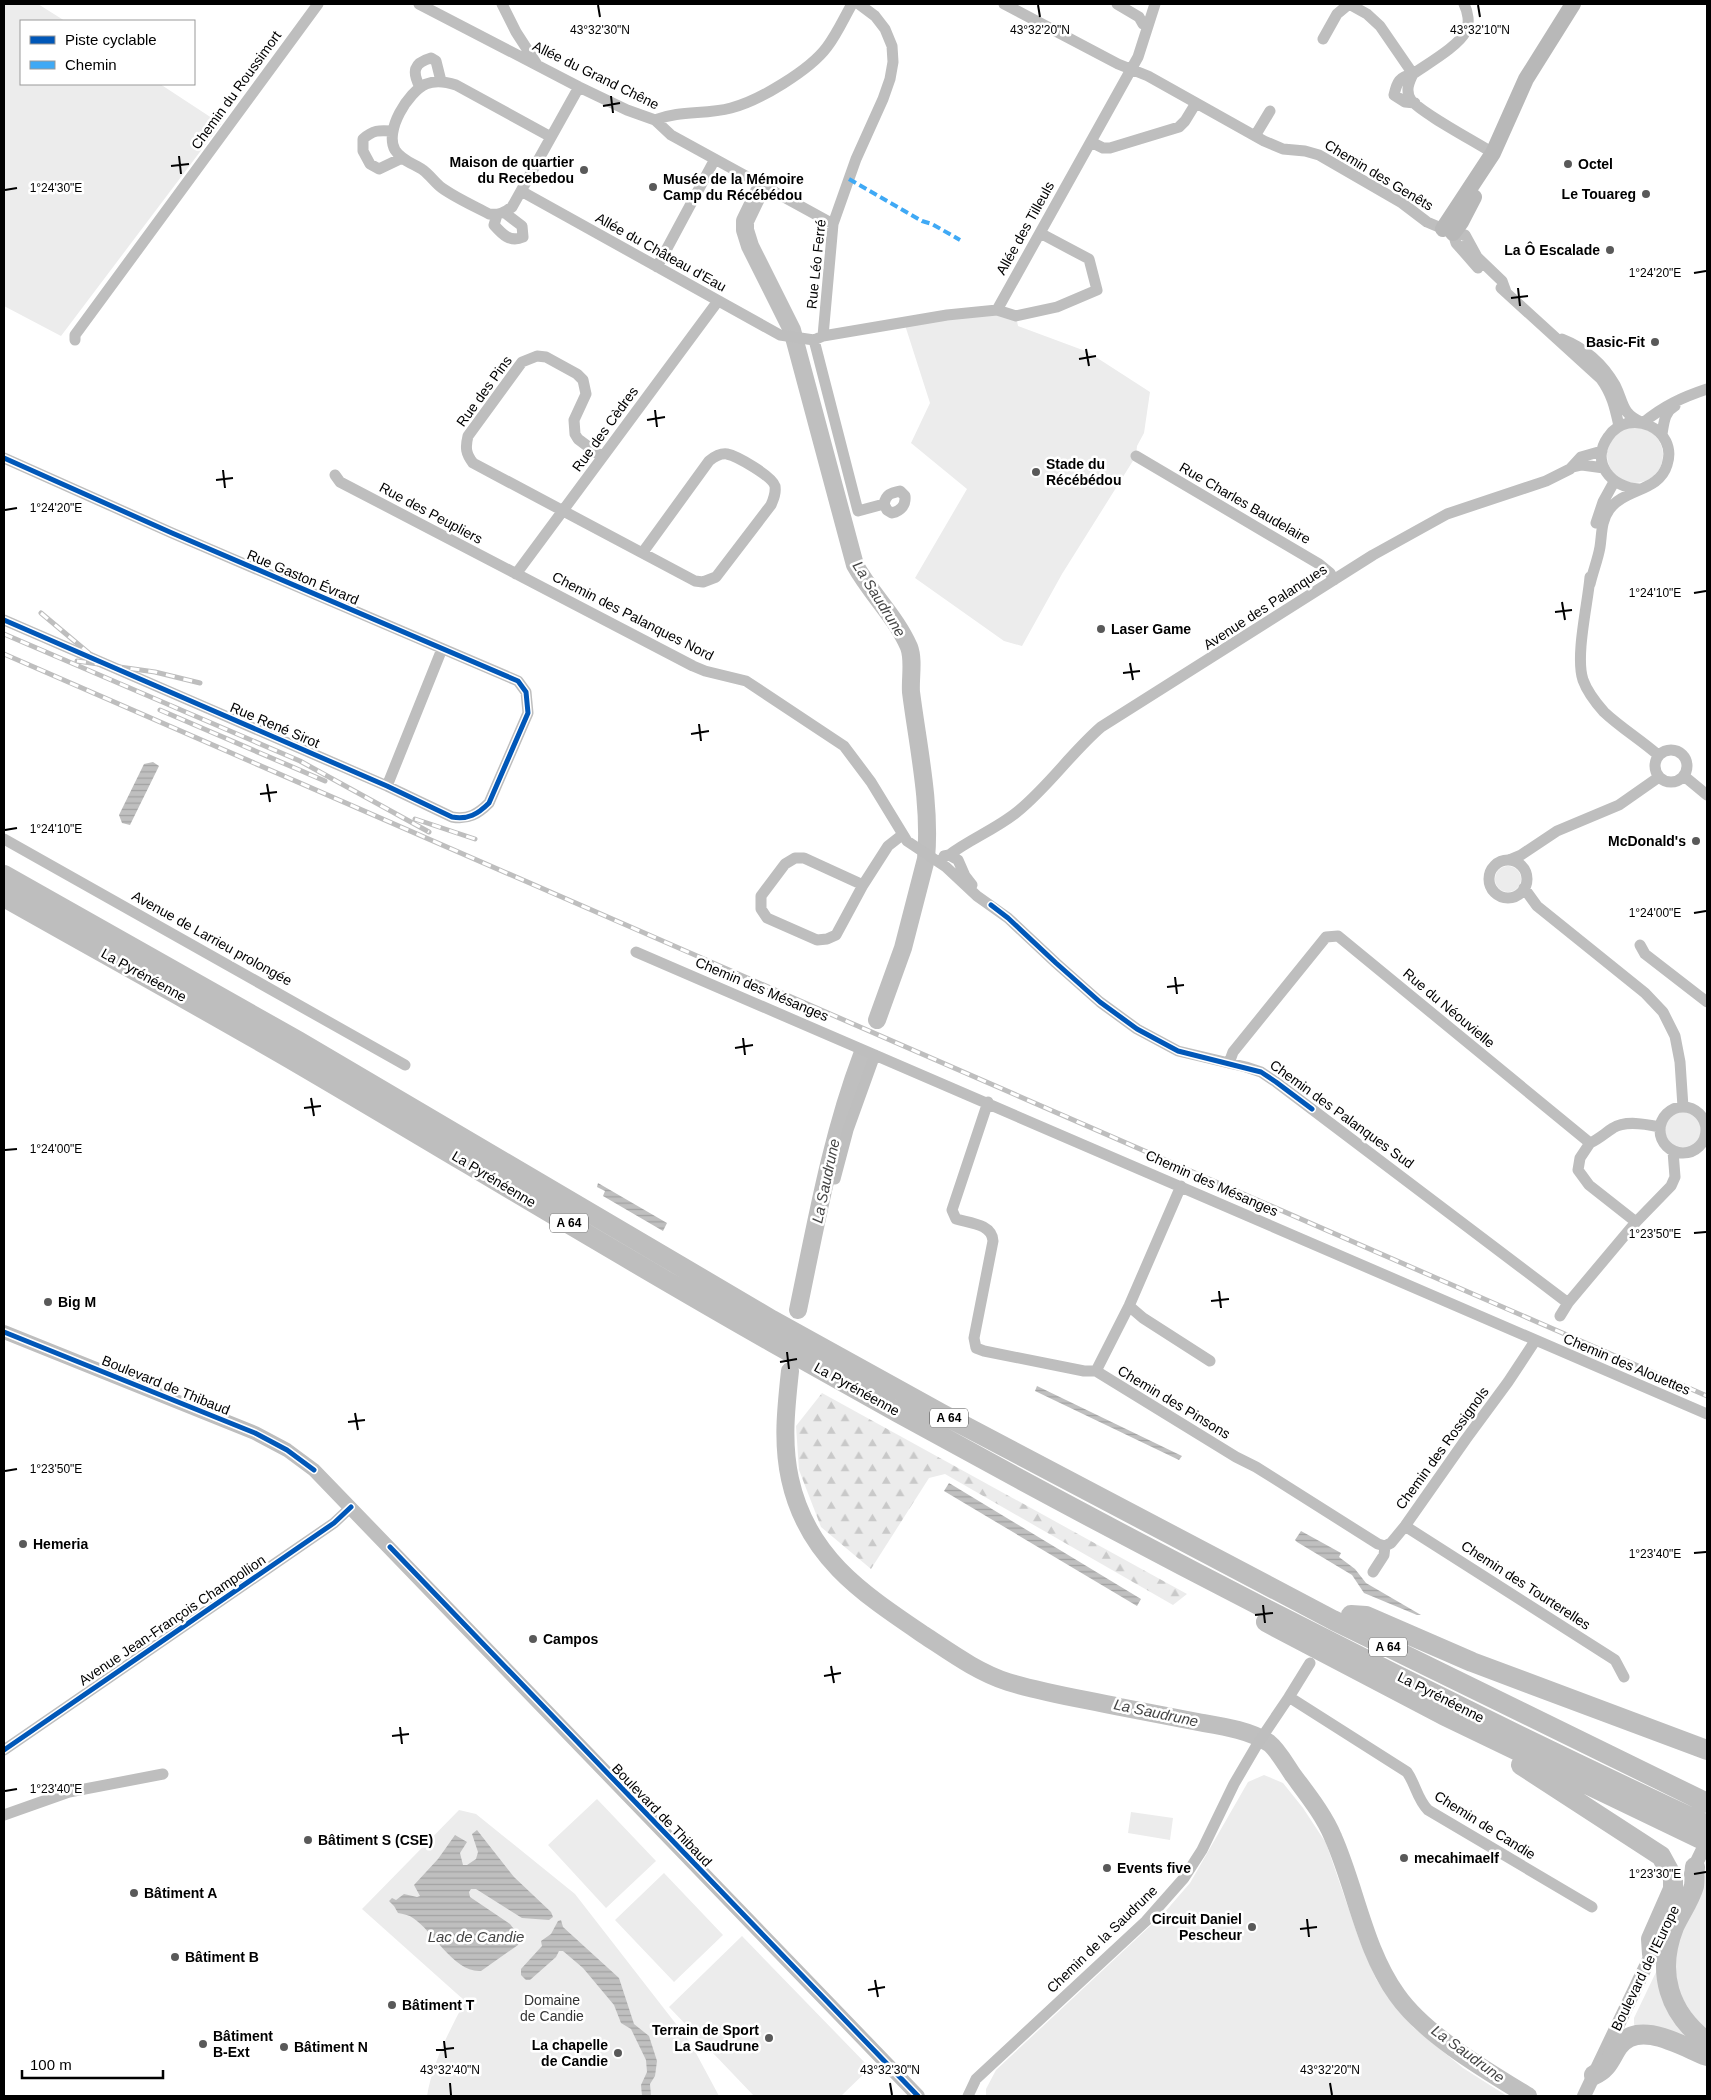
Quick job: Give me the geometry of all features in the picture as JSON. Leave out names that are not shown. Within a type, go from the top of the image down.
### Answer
[{"type":"highway","name":"La Pyrénéenne","points":[[4,875],[281,1031],[772,1320],[1071,1483],[1333,1620],[1707,1803]]},
{"type":"highway","name":"La Pyrénéenne","points":[[4,897],[256,1039],[770,1341],[1080,1511],[1544,1748],[1707,1825]]},
{"type":"highway","points":[[1071,1483],[1085,1480],[1351,1615],[1707,1789]]},
{"type":"highway","points":[[1191,1569],[1205,1588],[1312,1648],[1702,1852],[1694,1885],[1672,1934],[1666,1963],[1671,1997],[1677,2010],[1686,2024],[1707,2042]]},
{"type":"highway","points":[[1351,1615],[1366,1616],[1472,1662],[1707,1750]]},
{"type":"highway","points":[[1443,1715],[1452,1726],[1529,1769],[1661,1856],[1673,1878],[1673,1889],[1651,1939],[1652,1954]]},
{"type":"highway","points":[[1594,2075],[1604,2071],[1622,2041],[1629,2036],[1640,2034],[1653,2034],[1707,2056]]},
{"type":"main road","points":[[1448,231],[1490,158],[1526,79],[1573,4]]},
{"type":"street","name":"Chemin du Roussimort","points":[[74,340],[75,335],[318,4]]},
{"type":"street","name":"Allée du Grand Chêne","points":[[419,4],[579,87],[627,110],[655,120],[671,136],[833,224]]},
{"type":"street","points":[[502,4],[516,32],[536,64]]},
{"type":"street","points":[[655,120],[672,114],[731,108],[752,100],[814,62],[828,46],[852,4]]},
{"type":"street","name":"Rue Léo Ferré","points":[[859,4],[875,16],[885,29],[892,46],[893,62],[890,80],[856,159],[833,224],[813,338],[858,511],[884,504]]},
{"type":"street","name":"Chemin des Genêts","points":[[1004,4],[1196,103],[1255,136],[1283,149],[1319,154],[1402,203],[1427,222],[1448,231]]},
{"type":"street","points":[[1117,4],[1139,17],[1143,24],[1148,26]]},
{"type":"street","name":"Allée des Tilleuls","points":[[997,310],[1138,57],[1155,4]]},
{"type":"street","points":[[1323,39],[1337,14],[1349,4],[1367,14],[1380,26],[1413,74]]},
{"type":"street","points":[[1464,4],[1469,21],[1467,30],[1461,39],[1413,74],[1408,86],[1410,99],[1490,158]]},
{"type":"street","points":[[420,87],[415,78],[415,68],[420,61],[430,58],[436,61],[441,81]]},
{"type":"street","points":[[551,137],[456,86],[441,81],[432,82],[420,87],[410,96],[392,131],[391,143],[402,158],[423,170],[443,189],[489,214],[501,214],[512,207],[579,87]]},
{"type":"street","points":[[1091,142],[1103,148],[1110,148],[1178,126],[1185,121],[1196,103]]},
{"type":"street","points":[[1255,136],[1270,111]]},
{"type":"street","points":[[392,131],[376,130],[370,132],[363,139],[363,151],[370,164],[379,169],[402,158]]},
{"type":"street","points":[[657,268],[715,159]]},
{"type":"street","name":"Allée du Château d'Eau","points":[[521,191],[780,335],[813,338]]},
{"type":"street","points":[[1448,231],[1473,264],[1601,379],[1615,406],[1619,426]]},
{"type":"street","points":[[813,338],[947,315],[997,310],[1016,316],[1057,307],[1097,290],[1089,259],[1040,233]]},
{"type":"street","name":"Rue des Cèdres","points":[[516,574],[718,301]]},
{"type":"street","points":[[1552,334],[1582,349],[1593,358],[1614,384],[1630,417],[1653,427],[1662,434],[1667,443],[1669,453],[1666,468],[1657,481],[1627,494],[1610,508],[1606,515],[1590,584]]},
{"type":"street","name":"Rue des Pins","points":[[602,457],[578,439],[575,434],[574,420],[586,394],[583,380],[577,374],[546,357],[537,356],[522,362],[468,436],[466,445],[467,454],[473,464],[695,581],[709,580],[716,577],[771,505],[776,494],[774,484],[768,476],[733,456],[725,454],[716,456],[709,461],[643,552]]},
{"type":"street","points":[[1639,489],[1622,486],[1614,482],[1604,468],[1602,451],[1605,441],[1611,432],[1626,423],[1642,422],[1681,398],[1707,389]]},
{"type":"street","points":[[1662,434],[1665,417],[1669,409],[1707,397]]},
{"type":"street","name":"Avenue des Palanques","points":[[951,861],[965,842],[974,839],[1016,813],[1035,796],[1082,744],[1101,727],[1373,555],[1447,514],[1546,481],[1573,467],[1581,457],[1602,451]]},
{"type":"street","name":"Rue Charles Baudelaire","points":[[1136,456],[1319,564],[1330,573],[1334,580]]},
{"type":"street","name":"Rue Gaston Évrard","points":[[4,458],[172,533],[518,681],[526,692],[528,713],[509,758]]},
{"type":"street","points":[[1573,467],[1582,465],[1604,468]]},
{"type":"street","name":"Rue des Peupliers","points":[[335,475],[340,482],[516,574]]},
{"type":"street","points":[[1614,482],[1603,502],[1597,521],[1583,629],[1581,660],[1584,680],[1595,701],[1604,711],[1658,756]]},
{"type":"street","name":"Chemin des Palanques Nord","points":[[516,574],[693,666],[705,671],[746,681],[844,746],[871,782],[907,842],[932,856],[951,861]]},
{"type":"street","name":"Rue René Sirot","points":[[4,620],[387,786],[452,817],[461,819],[480,812],[489,803],[509,758]]},
{"type":"street","points":[[387,786],[442,649]]},
{"type":"street","points":[[1670,749],[1681,753],[1687,765],[1684,776],[1671,782],[1659,777],[1654,766],[1658,756],[1670,749]]},
{"type":"street","points":[[1684,776],[1707,796]]},
{"type":"street","points":[[1537,906],[1514,897],[1508,898],[1497,895],[1492,890],[1489,879],[1493,868],[1503,861],[1521,855],[1557,831],[1619,805],[1659,777]]},
{"type":"street","points":[[863,885],[804,858],[795,858],[785,864],[761,896],[761,909],[767,918],[817,940],[827,939],[836,935],[863,885],[888,846],[902,835]]},
{"type":"street","name":"Avenue de Larrieu prolongée","points":[[4,839],[405,1065]]},
{"type":"street","points":[[1514,897],[1524,888],[1527,881],[1528,856],[1536,844]]},
{"type":"street","points":[[1509,860],[1519,864],[1526,873]]},
{"type":"street","name":"Chemin des Palanques Sud","points":[[951,861],[977,896],[991,904],[1008,918],[1100,1002],[1137,1030],[1178,1051],[1261,1072],[1568,1303]]},
{"type":"street","points":[[1524,888],[1537,906],[1645,993],[1663,1012],[1676,1036],[1683,1106]]},
{"type":"street","name":"Rue du Néouvielle","points":[[1229,1063],[1232,1052],[1326,937],[1338,936],[1590,1143]]},
{"type":"street","points":[[1640,945],[1645,954],[1707,1002]]},
{"type":"street","name":"Chemin des Mésanges","points":[[636,952],[988,1102],[1535,1341]]},
{"type":"street","points":[[835,1179],[848,1130],[876,1054]]},
{"type":"street","points":[[988,1102],[952,1210],[956,1219],[984,1227],[993,1234],[974,1338],[976,1348],[1084,1371],[1096,1371]]},
{"type":"street","points":[[1703,1140],[1693,1150],[1673,1151],[1663,1141],[1660,1127],[1665,1114],[1670,1110],[1683,1106],[1696,1111],[1706,1127],[1703,1140],[1707,1152]]},
{"type":"street","points":[[1636,1222],[1589,1185],[1578,1170],[1580,1158],[1590,1143],[1604,1136],[1614,1127],[1627,1124],[1646,1124],[1660,1127]]},
{"type":"street","points":[[1560,1316],[1568,1303],[1636,1222],[1671,1186],[1675,1177],[1673,1151]]},
{"type":"street","name":"Chemin des Pinsons","points":[[1181,1186],[1129,1306],[1096,1371],[1236,1457],[1256,1467],[1378,1544],[1385,1546]]},
{"type":"street","points":[[1129,1306],[1143,1318],[1210,1361]]},
{"type":"street","name":"Boulevard de Thibaud","points":[[4,1332],[254,1433],[287,1450],[314,1470],[918,2096]]},
{"type":"street","name":"Chemin des Alouettes","points":[[1535,1341],[1707,1414]]},
{"type":"street","name":"Chemin des Rossignols","points":[[1373,1572],[1384,1555],[1385,1546],[1391,1543],[1405,1526],[1535,1341]]},
{"type":"street","name":"Avenue Jean-François Champollion","points":[[4,1750],[327,1527],[351,1507]]},
{"type":"street","name":"Chemin des Tourterelles","points":[[1405,1526],[1615,1660],[1624,1677]]},
{"type":"street","points":[[1290,1697],[1310,1664]]},
{"type":"street","name":"Chemin de la Saudrune","points":[[968,2096],[976,2079],[1146,1921],[1184,1878],[1202,1850],[1234,1784],[1261,1738],[1290,1697]]},
{"type":"street","name":"Chemin de Candie","points":[[1290,1697],[1408,1772],[1420,1802],[1428,1810],[1592,1907]]},
{"type":"street","points":[[4,1815],[69,1792],[163,1774]]},
{"type":"street","name":"Boulevard de l'Europe","points":[[1584,2096],[1702,1852]]},
{"type":"green space","points":[[4,4],[38,4],[63,20],[20,20],[20,85],[162,85],[221,124],[61,336],[4,306]]},
{"type":"green space","name":"Stade du Récébédou","points":[[997,310],[1016,316],[1018,326],[1088,352],[1150,392],[1144,433],[1137,446],[1136,456],[1062,574],[1022,646],[1004,641],[915,578],[967,489],[911,443],[930,403],[904,322]]},
{"type":"green space","points":[[1635,427],[1646,429],[1655,435],[1661,444],[1663,455],[1661,466],[1655,475],[1646,481],[1635,483],[1624,481],[1615,475],[1609,466],[1607,455],[1609,444],[1615,435],[1624,429]]},
{"type":"green space","points":[[1508,866],[1517,870],[1521,879],[1517,888],[1508,892],[1499,888],[1495,879],[1499,870]]},
{"type":"green space","points":[[1683,1111],[1690,1112],[1696,1117],[1701,1123],[1701,1137],[1696,1143],[1690,1148],[1683,1149],[1676,1148],[1670,1143],[1665,1137],[1664,1130],[1665,1123],[1670,1117],[1676,1112]]},
{"type":"green space","points":[[822,1393],[1187,1594],[1173,1605],[945,1474],[929,1478],[871,1569],[821,1527],[799,1470],[796,1426]]},
{"type":"green space","name":"Circuit Daniel Pescheur","points":[[1264,1775],[1283,1783],[1303,1808],[1326,1843],[1360,1942],[1376,1979],[1398,2010],[1413,2027],[1463,2068],[1507,2096],[986,2096],[986,2089],[996,2070],[1164,1913],[1190,1883],[1248,1782]]},
{"type":"green space","points":[[597,1799],[656,1861],[606,1908],[548,1845]]},
{"type":"green space","name":"Domaine de Candie","points":[[459,1810],[476,1814],[575,1894],[690,2042],[719,2096],[427,2096],[437,2059],[465,2001],[362,1909]]},
{"type":"green space","points":[[1131,1812],[1173,1818],[1170,1840],[1128,1833]]},
{"type":"green space","points":[[1707,1870],[1707,2034],[1703,2031],[1674,1985],[1676,1936]]},
{"type":"green space","points":[[664,1873],[723,1935],[674,1982],[615,1920]]},
{"type":"green space","name":"Terrain de Sport La Saudrune","points":[[742,1936],[870,2068],[841,2096],[754,2096],[669,2007]]},
{"type":"green space","points":[[1658,1968],[1696,2040],[1635,2026],[1634,2018]]},
{"type":"water","points":[[153,762],[159,766],[130,825],[122,823],[119,815],[144,764]]},
{"type":"water","points":[[598,1183],[667,1223],[663,1231],[603,1196],[605,1191],[597,1187]]},
{"type":"water","points":[[1037,1386],[1182,1456],[1179,1460],[1035,1391]]},
{"type":"water","points":[[949,1483],[1141,1599],[1137,1606],[944,1491]]},
{"type":"water","points":[[1301,1531],[1341,1553],[1339,1557],[1355,1569],[1366,1583],[1421,1615],[1364,1593],[1352,1575],[1297,1542],[1295,1540]]},
{"type":"water","name":"Lac de Candie","points":[[477,1830],[514,1877],[551,1912],[553,1917],[549,1920],[522,1918],[476,1889],[471,1889],[469,1892],[470,1897],[510,1924],[520,1937],[518,1945],[481,1971],[471,1970],[453,1959],[421,1924],[410,1916],[398,1913],[389,1901],[392,1898],[396,1900],[404,1894],[420,1896],[414,1885],[438,1859],[455,1835],[467,1842],[460,1853],[463,1865],[467,1865],[476,1859],[478,1852],[472,1834]]},
{"type":"water","points":[[561,1920],[563,1927],[619,1978],[634,2024],[649,2036],[657,2061],[655,2076],[650,2084],[651,2096],[642,2096],[641,2085],[647,2072],[646,2060],[631,2029],[621,2023],[614,2005],[583,1968],[563,1951],[559,1951],[556,1957],[530,1980],[526,1980],[521,1975],[521,1969],[542,1946],[541,1941],[551,1934],[558,1921]]},
{"type":"waterway","name":"La Saudrune","points":[[759,192],[745,221],[745,230],[750,246],[792,330],[855,565],[904,636],[911,658],[911,692],[927,817],[926,859],[903,948],[877,1020]]},
{"type":"waterway","name":"La Saudrune","points":[[798,1310],[818,1213],[841,1117],[862,1055]]},
{"type":"waterway","name":"La Saudrune","points":[[790,1371],[785,1439],[790,1479],[798,1506],[809,1530],[824,1552],[840,1570],[879,1604],[964,1661],[997,1678],[1050,1693],[1235,1729],[1269,1743],[1279,1754],[1325,1821],[1341,1857],[1368,1939],[1376,1958],[1397,1995],[1409,2010],[1440,2038],[1476,2064],[1528,2096]]},
{"type":"railway","points":[[41,613],[103,665]]},
{"type":"railway","points":[[4,634],[300,761],[429,832]]},
{"type":"railway","points":[[4,654],[1707,1396]]},
{"type":"railway","points":[[77,661],[155,672],[200,683]]},
{"type":"railway","points":[[160,710],[325,781]]},
{"type":"railway","points":[[415,819],[475,839]]},
{"type":"marked path","points":[[849,179],[922,221],[932,224],[960,240]]},
{"type":"cycle path","points":[[4,458],[172,533],[518,681],[526,692],[528,713],[489,803],[468,817],[452,817],[387,786],[4,620]]},
{"type":"cycle path","points":[[991,905],[1008,918],[1100,1002],[1137,1029],[1178,1051],[1261,1072],[1312,1109]]},
{"type":"cycle path","points":[[4,1332],[255,1433],[287,1450],[314,1470]]},
{"type":"cycle path","points":[[4,1750],[334,1523],[351,1507]]},
{"type":"cycle path","points":[[390,1547],[918,2096]]},
{"type":"place","name":"Octel","points":[[1568,164]]},
{"type":"place","name":"Maison de quartier du Recebedou","points":[[584,170]]},
{"type":"place","name":"Musée de la Mémoire Camp du Récébédou","points":[[653,187]]},
{"type":"place","name":"Le Touareg","points":[[1646,194]]},
{"type":"place","name":"La Ô Escalade","points":[[1610,250]]},
{"type":"place","name":"Basic-Fit","points":[[1655,342]]},
{"type":"place","name":"Stade du Récébédou","points":[[1036,472]]},
{"type":"place","name":"Laser Game","points":[[1101,629]]},
{"type":"place","name":"McDonald's","points":[[1696,841]]},
{"type":"place","name":"Big M","points":[[48,1302]]},
{"type":"place","name":"Hemeria","points":[[23,1544]]},
{"type":"place","name":"Campos","points":[[533,1639]]},
{"type":"place","name":"Bâtiment S (CSE)","points":[[308,1840]]},
{"type":"place","name":"mecahimaelf","points":[[1404,1858]]},
{"type":"place","name":"Events five","points":[[1107,1868]]},
{"type":"place","name":"Bâtiment A","points":[[134,1893]]},
{"type":"place","name":"Circuit Daniel Pescheur","points":[[1252,1927]]},
{"type":"place","name":"Bâtiment B","points":[[175,1957]]},
{"type":"place","name":"Bâtiment T","points":[[392,2005]]},
{"type":"place","name":"Terrain de Sport La Saudrune","points":[[769,2038]]},
{"type":"place","name":"Bâtiment B-Ext","points":[[203,2044]]},
{"type":"place","name":"Bâtiment N","points":[[284,2047]]},
{"type":"place","name":"La chapelle de Candie","points":[[618,2053]]}]
